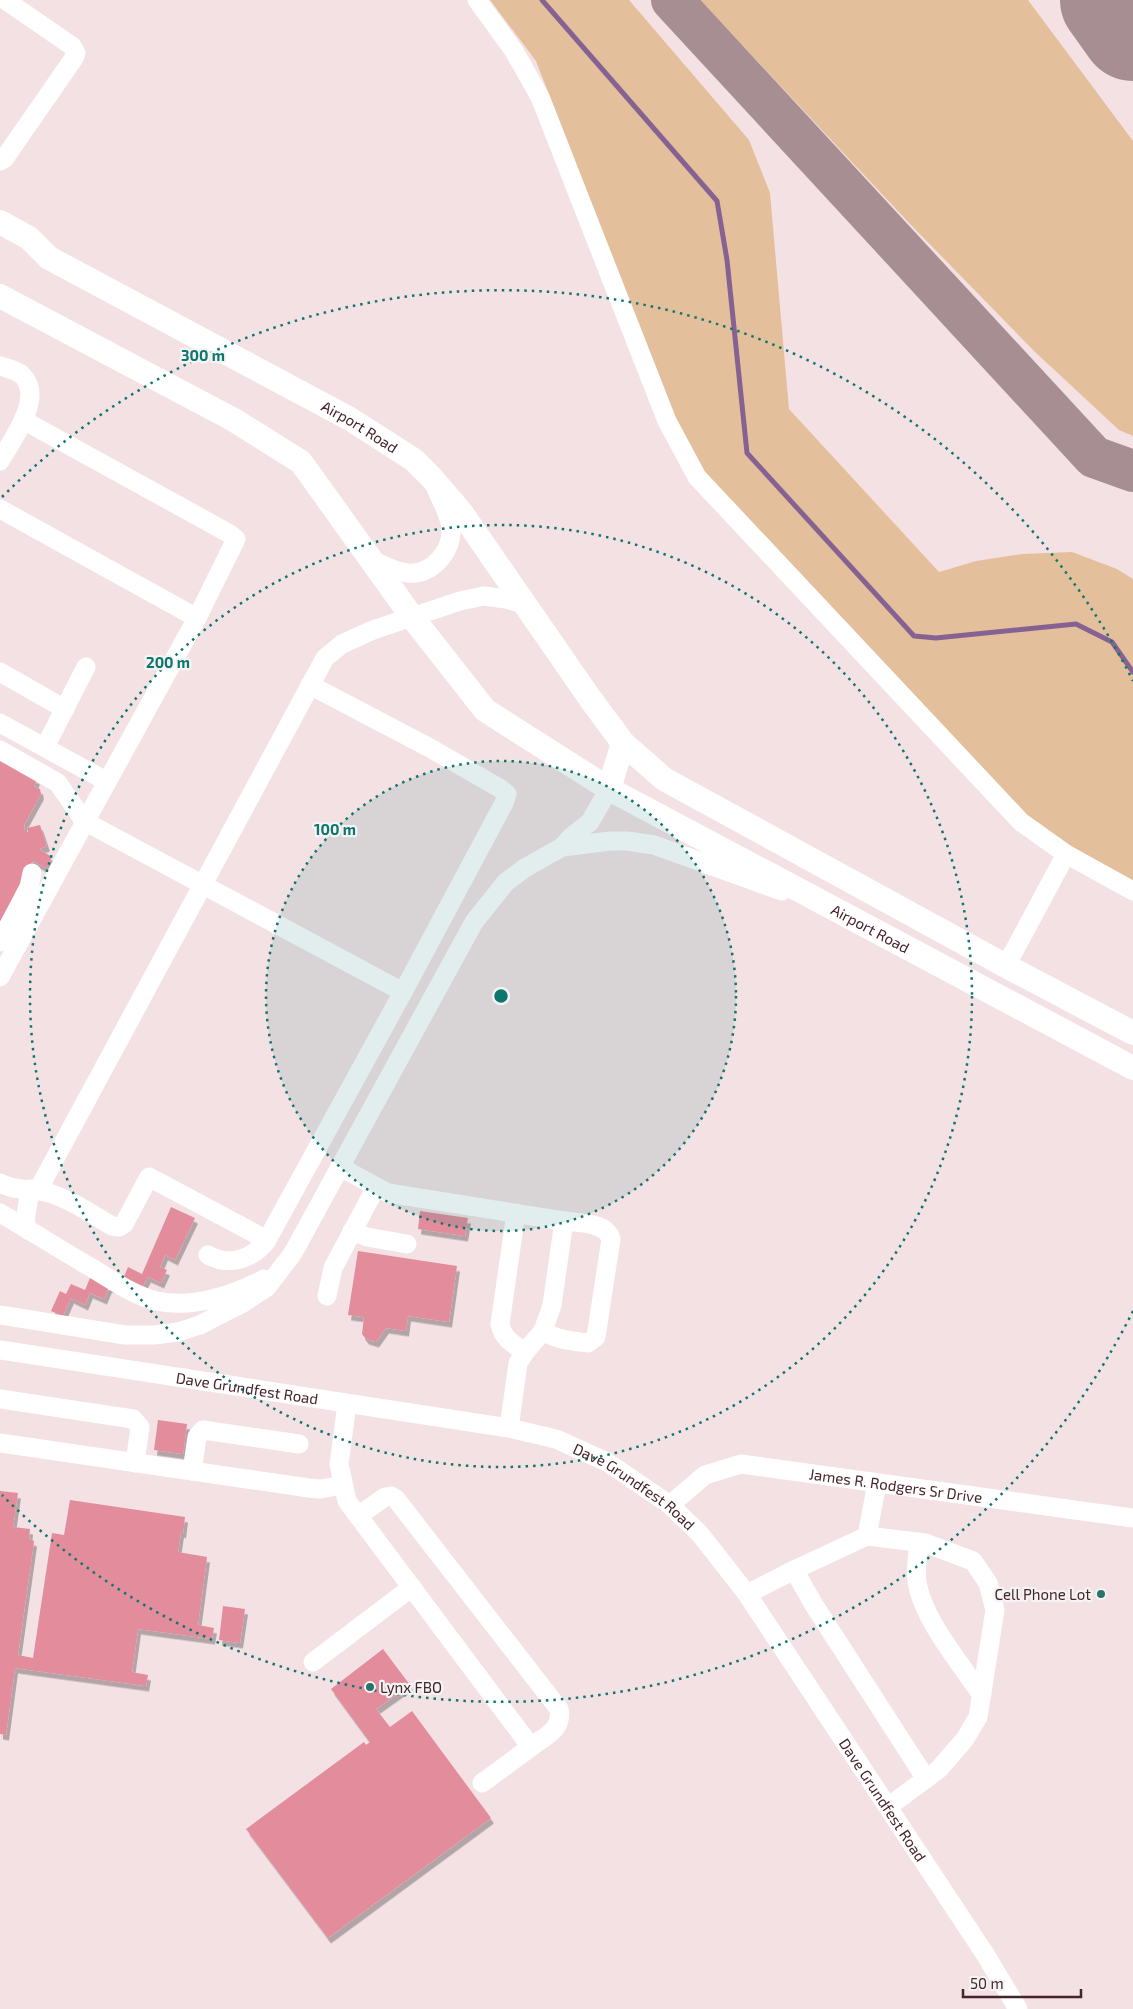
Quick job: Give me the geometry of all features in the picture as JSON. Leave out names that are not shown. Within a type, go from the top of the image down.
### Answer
[{"type":"main road","name":"Airport Road","points":[[0,222],[29,238],[49,258],[350,419],[414,460],[432,477],[461,512],[589,698],[623,742],[664,779],[1006,966],[1133,1033]]},
{"type":"main road","name":"Airport Road","points":[[0,296],[234,420],[301,462],[412,617],[486,710],[609,789],[1133,1068]]},
{"type":"main road","points":[[609,789],[623,742]]},
{"type":"street","points":[[0,161],[4,159],[76,53],[72,46],[5,0]]},
{"type":"street","points":[[477,0],[514,51],[540,97],[667,421],[697,477],[1022,822],[1066,854],[1133,891]]},
{"type":"street","points":[[0,231],[49,258]]},
{"type":"street","points":[[0,366],[21,374],[29,388],[29,406],[0,461]]},
{"type":"street","points":[[0,977],[197,618],[236,539],[22,420]]},
{"type":"street","points":[[372,560],[396,571],[410,573],[422,571],[433,565],[444,555],[450,538],[451,526],[432,477]]},
{"type":"street","points":[[0,510],[197,618]]},
{"type":"street","points":[[28,1230],[25,1222],[34,1190],[325,658],[342,644],[374,630],[460,601],[484,596],[506,599],[526,606]]},
{"type":"street","points":[[44,747],[86,668]]},
{"type":"street","points":[[0,672],[65,709]]},
{"type":"street","points":[[208,1255],[221,1261],[243,1259],[261,1248],[267,1240],[403,992],[504,803],[507,794],[430,748],[310,685]]},
{"type":"street","points":[[0,723],[106,781]]},
{"type":"street","points":[[0,750],[58,783],[84,821],[403,992]]},
{"type":"street","points":[[0,1316],[125,1335],[154,1335],[178,1332],[200,1325],[243,1303],[266,1287],[293,1253],[474,922],[506,882],[525,868],[562,847],[590,822],[609,789]]},
{"type":"street","points":[[562,847],[610,841],[627,841],[654,845],[856,919]]},
{"type":"street","points":[[1006,966],[1066,854]]},
{"type":"street","points":[[0,942],[29,887],[32,873]]},
{"type":"street","points":[[340,1167],[388,1193],[600,1227],[610,1234],[611,1239],[596,1337],[588,1343],[557,1338],[543,1330]]},
{"type":"street","points":[[0,1183],[15,1190],[34,1190],[57,1196],[112,1226],[119,1227],[124,1224],[149,1177],[267,1240]]},
{"type":"street","points":[[327,1296],[333,1268],[376,1187]]},
{"type":"street","points":[[0,1213],[120,1284],[143,1296],[161,1302],[180,1303],[211,1298],[254,1284],[282,1268]]},
{"type":"street","points":[[516,1213],[500,1324],[505,1338],[525,1352]]},
{"type":"street","points":[[509,1428],[518,1363],[543,1330],[552,1305],[564,1221]]},
{"type":"street","points":[[352,1231],[367,1237],[407,1244]]},
{"type":"street","name":"Dave Grundfest Road","points":[[0,1350],[509,1428],[556,1439],[607,1462],[670,1505],[700,1534],[747,1594],[985,1954],[1018,2009]]},
{"type":"street","points":[[0,1399],[133,1419],[140,1427],[135,1463]]},
{"type":"street","points":[[347,1404],[339,1464],[347,1501],[531,1747]]},
{"type":"street","points":[[192,1471],[197,1437],[203,1430],[299,1444]]},
{"type":"street","points":[[0,1443],[309,1488],[320,1489],[343,1485]]},
{"type":"street","name":"James R. Rodgers Sr Drive","points":[[670,1505],[705,1475],[741,1464],[1133,1518]]},
{"type":"street","points":[[867,1536],[877,1483]]},
{"type":"street","points":[[358,1516],[385,1498],[391,1496],[396,1499],[559,1709],[561,1718],[558,1727],[482,1783]]},
{"type":"street","points":[[747,1594],[867,1536],[919,1542],[973,1561],[988,1583],[995,1610],[978,1717],[965,1739],[940,1769],[888,1807]]},
{"type":"street","points":[[919,1542],[916,1579],[919,1595],[933,1623],[982,1695]]},
{"type":"street","points":[[794,1570],[819,1613],[926,1779]]},
{"type":"street","points":[[312,1662],[412,1588]]},
{"type":"shaded area","points":[[490,0],[629,0],[749,140],[770,193],[789,409],[939,572],[976,561],[1022,554],[1072,552],[1117,569],[1133,579],[1133,882],[1041,829],[999,790],[742,519],[695,460],[671,409],[536,61]]},
{"type":"shaded area","points":[[700,0],[1028,0],[1133,141],[1133,436],[1119,430],[1034,351],[910,224]]},
{"type":"building","points":[[0,759],[37,779],[34,786],[40,789],[41,794],[24,825],[25,832],[28,832],[27,828],[40,825],[47,846],[39,849],[52,857],[46,868],[33,861],[0,922]]},
{"type":"building","points":[[171,1207],[195,1218],[175,1260],[165,1255],[160,1267],[167,1270],[161,1283],[148,1277],[142,1288],[109,1287],[104,1299],[90,1293],[85,1305],[71,1298],[63,1316],[51,1311],[60,1291],[66,1294],[71,1284],[85,1290],[90,1278],[104,1285],[123,1279],[128,1267],[142,1274]]},
{"type":"building","points":[[420,1211],[468,1218],[465,1236],[418,1229]]},
{"type":"building","points":[[358,1251],[457,1266],[449,1322],[408,1316],[406,1331],[386,1328],[376,1342],[366,1339],[362,1334],[364,1317],[348,1315]]},
{"type":"building","points":[[158,1420],[187,1424],[183,1454],[154,1450]]},
{"type":"building","points":[[0,1491],[18,1493],[13,1527],[30,1529],[29,1539],[34,1541],[18,1655],[33,1658],[52,1533],[64,1535],[70,1500],[185,1517],[178,1552],[207,1557],[198,1625],[214,1628],[212,1639],[138,1629],[132,1672],[148,1675],[146,1686],[15,1668],[6,1735],[0,1734]]},
{"type":"building","points":[[223,1606],[245,1609],[240,1643],[219,1640]]},
{"type":"building","points":[[383,1649],[410,1685],[376,1709],[390,1727],[412,1711],[491,1818],[328,1938],[246,1829],[364,1742],[366,1745],[370,1742],[331,1689]]},
{"type":"waterway","points":[[542,0],[717,201],[727,260],[747,453],[914,636],[936,638],[1076,624],[1112,642],[1133,672]]},
{"type":"taxiway","points":[[672,0],[1094,457],[1133,471]]},
{"type":"runway","points":[[1113,0],[1133,28]]},
{"type":"place","name":"Cell Phone Lot","points":[[1101,1594]]},
{"type":"place","name":"Lynx FBO","points":[[370,1687]]}]
